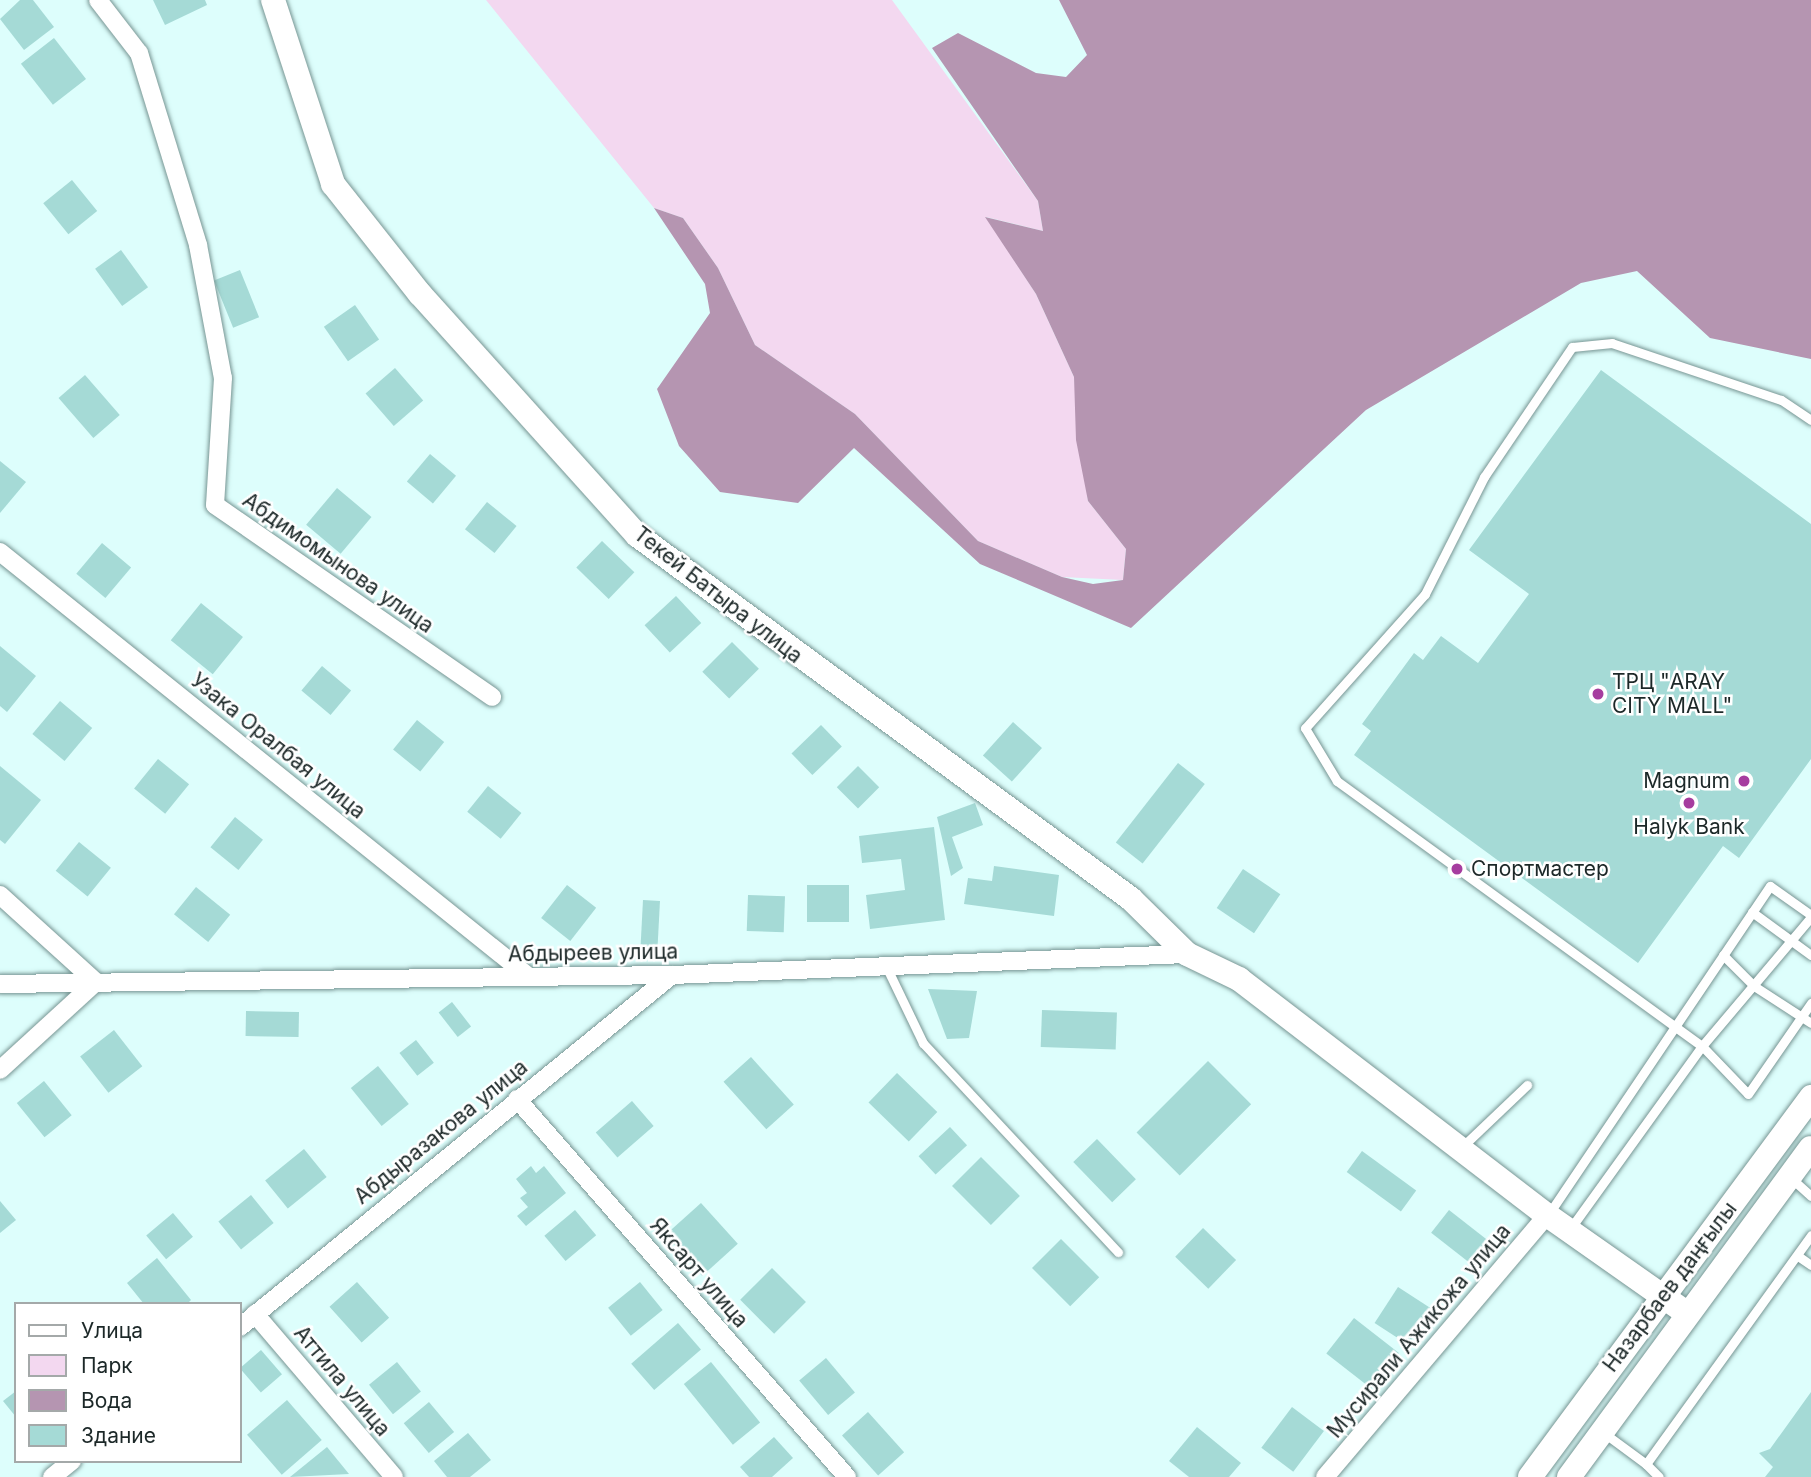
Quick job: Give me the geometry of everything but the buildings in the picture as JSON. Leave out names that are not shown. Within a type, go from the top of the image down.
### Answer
[{"type":"street","name":"Абдимомынова улица","points":[[98,0],[139,53],[198,245],[223,378],[215,505],[492,697]]},
{"type":"street","name":"Текей Батыра улица","points":[[272,0],[333,184],[420,294],[637,536],[1132,899],[1187,954],[1239,979],[1548,1215],[1688,1314]]},
{"type":"street","name":"Узака Оралбая улица","points":[[0,552],[528,976]]},
{"type":"street","points":[[0,895],[96,982],[0,1070]]},
{"type":"street","name":"Абдыреев улица","points":[[0,984],[672,975],[884,963],[1187,954]]},
{"type":"street","name":"Абдыразакова улица","points":[[242,1325],[672,975]]},
{"type":"street","name":"Назарбаев даңғылы","points":[[1530,1477],[1811,1097]]},
{"type":"street","name":"Яксарт улица","points":[[517,1099],[847,1477]]},
{"type":"street","name":"Назарбаев даңғылы","points":[[1569,1477],[1811,1148]]},
{"type":"street","name":"Мусирали Ажикожа улица","points":[[1325,1477],[1548,1215]]},
{"type":"street","name":"Аттила улица","points":[[255,1314],[394,1477]]},
{"type":"street","points":[[52,1477],[70,1463]]},
{"type":"lane","points":[[1811,420],[1781,400],[1612,343],[1572,347],[1484,477],[1425,594],[1305,728],[1337,781],[1673,1029],[1702,1046],[1748,1094],[1811,1003]]},
{"type":"lane","points":[[1548,1215],[1770,886],[1811,916],[1702,1046],[1569,1230]]},
{"type":"lane","points":[[1752,912],[1811,955]]},
{"type":"lane","points":[[1723,956],[1754,986],[1811,1023]]},
{"type":"lane","points":[[884,963],[923,1043],[1118,1252]]},
{"type":"lane","points":[[1462,1147],[1527,1085]]},
{"type":"lane","points":[[1790,1177],[1811,1196]]},
{"type":"lane","points":[[1646,1464],[1811,1235]]},
{"type":"lane","points":[[1798,1256],[1811,1265]]},
{"type":"lane","points":[[1602,1432],[1646,1464],[1659,1477]]},
{"type":"green space","points":[[486,0],[892,0],[1038,201],[1043,231],[986,217],[1036,294],[1074,377],[1088,501],[1126,549],[1123,580],[1062,577],[978,541],[855,414],[755,345],[718,268],[683,218],[654,208]]},
{"type":"water","points":[[1059,0],[1811,0],[1811,359],[1710,338],[1637,271],[1581,283],[1366,410],[1131,628],[980,564],[854,448],[798,503],[720,492],[679,446],[657,389],[710,313],[705,284],[654,208],[683,218],[718,268],[755,345],[855,414],[978,541],[1062,577],[1093,584],[1123,580],[1126,549],[1088,501],[1076,440],[1074,377],[1036,294],[985,217],[1043,231],[1038,201],[932,48],[958,33],[1036,73],[1066,77],[1087,55]]},
{"type":"place","name":"ТРЦ \"ARAY CITY MALL\"","points":[[1598,694]]},
{"type":"place","name":"Magnum","points":[[1744,781]]},
{"type":"place","name":"Halyk Bank","points":[[1689,803]]},
{"type":"place","name":"Спортмастер","points":[[1457,869]]}]
